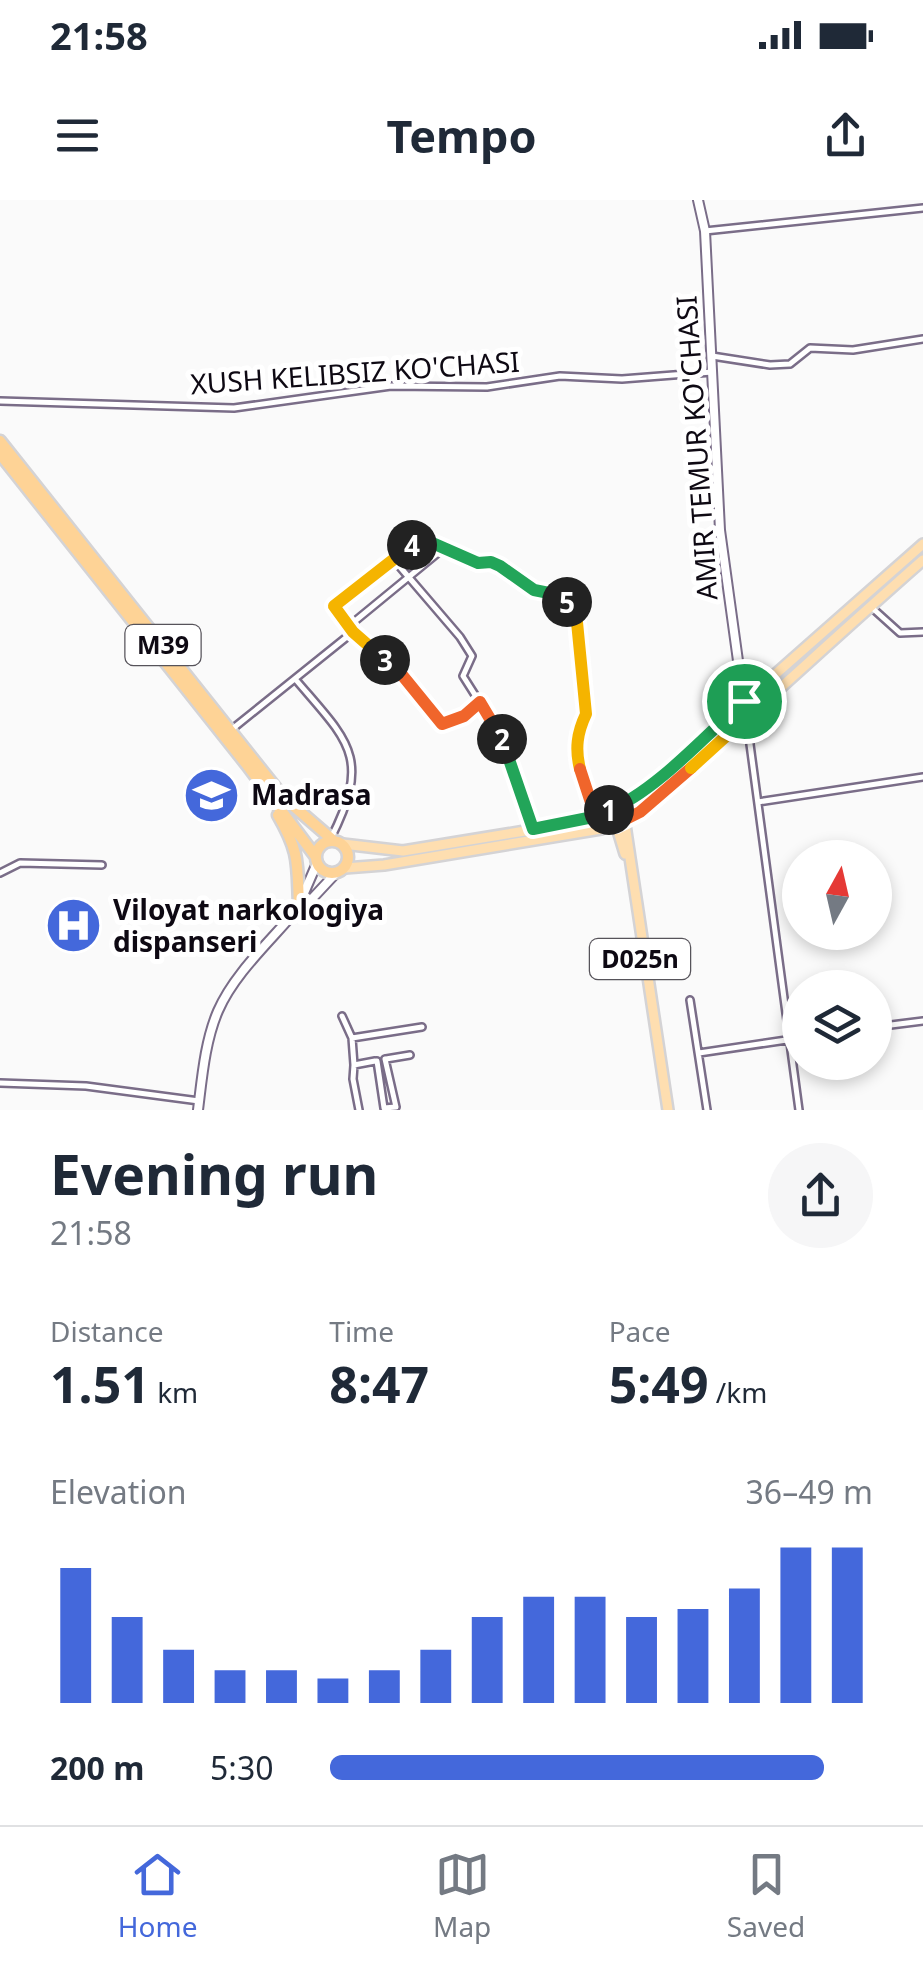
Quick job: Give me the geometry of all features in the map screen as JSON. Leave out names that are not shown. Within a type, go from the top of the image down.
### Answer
[{"type":"highway","name":"M39","points":[[0,441],[283,797],[336,841]]},
{"type":"highway","name":"M39","points":[[0,454],[316,860]]},
{"type":"highway","points":[[272,800],[299,860],[299,906]]},
{"type":"highway","points":[[336,841],[349,856],[341,870],[325,872],[316,860],[321,845],[336,841]]},
{"type":"main road","name":"AMIR TEMUR KO'CHASI","points":[[698,200],[705,231],[720,530],[746,718]]},
{"type":"main road","points":[[336,841],[404,850],[533,829],[614,808],[651,784],[923,544]]},
{"type":"main road","points":[[299,906],[308,903],[341,870],[602,829],[640,812],[923,560]]},
{"type":"main road","name":"D025n","points":[[614,808],[621,822],[665,1110]]},
{"type":"main road","points":[[198,1105],[219,1009],[250,964],[299,906],[316,860]]},
{"type":"street","points":[[705,231],[923,208]]},
{"type":"street","points":[[712,356],[770,365],[790,364],[810,348],[854,350],[923,339]]},
{"type":"street","name":"XUSH KELIBSIZ KO'CHASI","points":[[0,401],[234,408],[391,386],[487,387],[560,376],[622,379],[712,372]]},
{"type":"street","points":[[480,702],[464,716],[442,724],[398,670],[351,629],[334,606],[421,538],[478,563],[491,562],[534,590],[554,594],[570,603],[576,612],[586,714],[576,749],[595,815]]},
{"type":"street","points":[[231,730],[296,680],[444,548]]},
{"type":"street","points":[[394,560],[460,636],[472,656],[463,676],[501,736],[533,829]]},
{"type":"street","points":[[870,606],[900,633],[923,632]]},
{"type":"street","points":[[296,680],[344,737],[351,756],[350,794],[336,841]]},
{"type":"street","name":"AMIR TEMUR KO'CHASI","points":[[746,718],[782,980]]},
{"type":"street","points":[[758,802],[923,777]]},
{"type":"street","points":[[0,873],[20,863],[102,864]]},
{"type":"street","points":[[690,1000],[707,1110]]},
{"type":"street","points":[[342,1016],[352,1038],[359,1110]]},
{"type":"street","points":[[892,1025],[923,1020]]},
{"type":"street","points":[[352,1038],[422,1027]]},
{"type":"street","points":[[699,1052],[782,1041]]},
{"type":"street","points":[[354,1065],[410,1056]]},
{"type":"street","points":[[377,1061],[384,1108],[396,1107],[386,1060]]},
{"type":"street","name":"AMIR TEMUR KO'CHASI","points":[[795,1080],[799,1110]]},
{"type":"street","points":[[0,1083],[86,1086],[198,1105]]},
{"type":"place","name":"Madrasa","points":[[212,795]]},
{"type":"place","name":"Viloyat narkologiya dispanseri","points":[[74,926]]},
{"type":"route","points":[[744,701],[626,803],[610,810],[588,818],[533,829],[501,736],[480,702],[464,716],[442,724],[398,670],[353,632],[334,606],[421,538],[478,563],[491,562],[534,590],[554,594],[570,603],[576,612],[586,714],[576,749],[579,768],[595,815],[610,810],[616,824],[640,812],[746,718],[744,701]]}]
